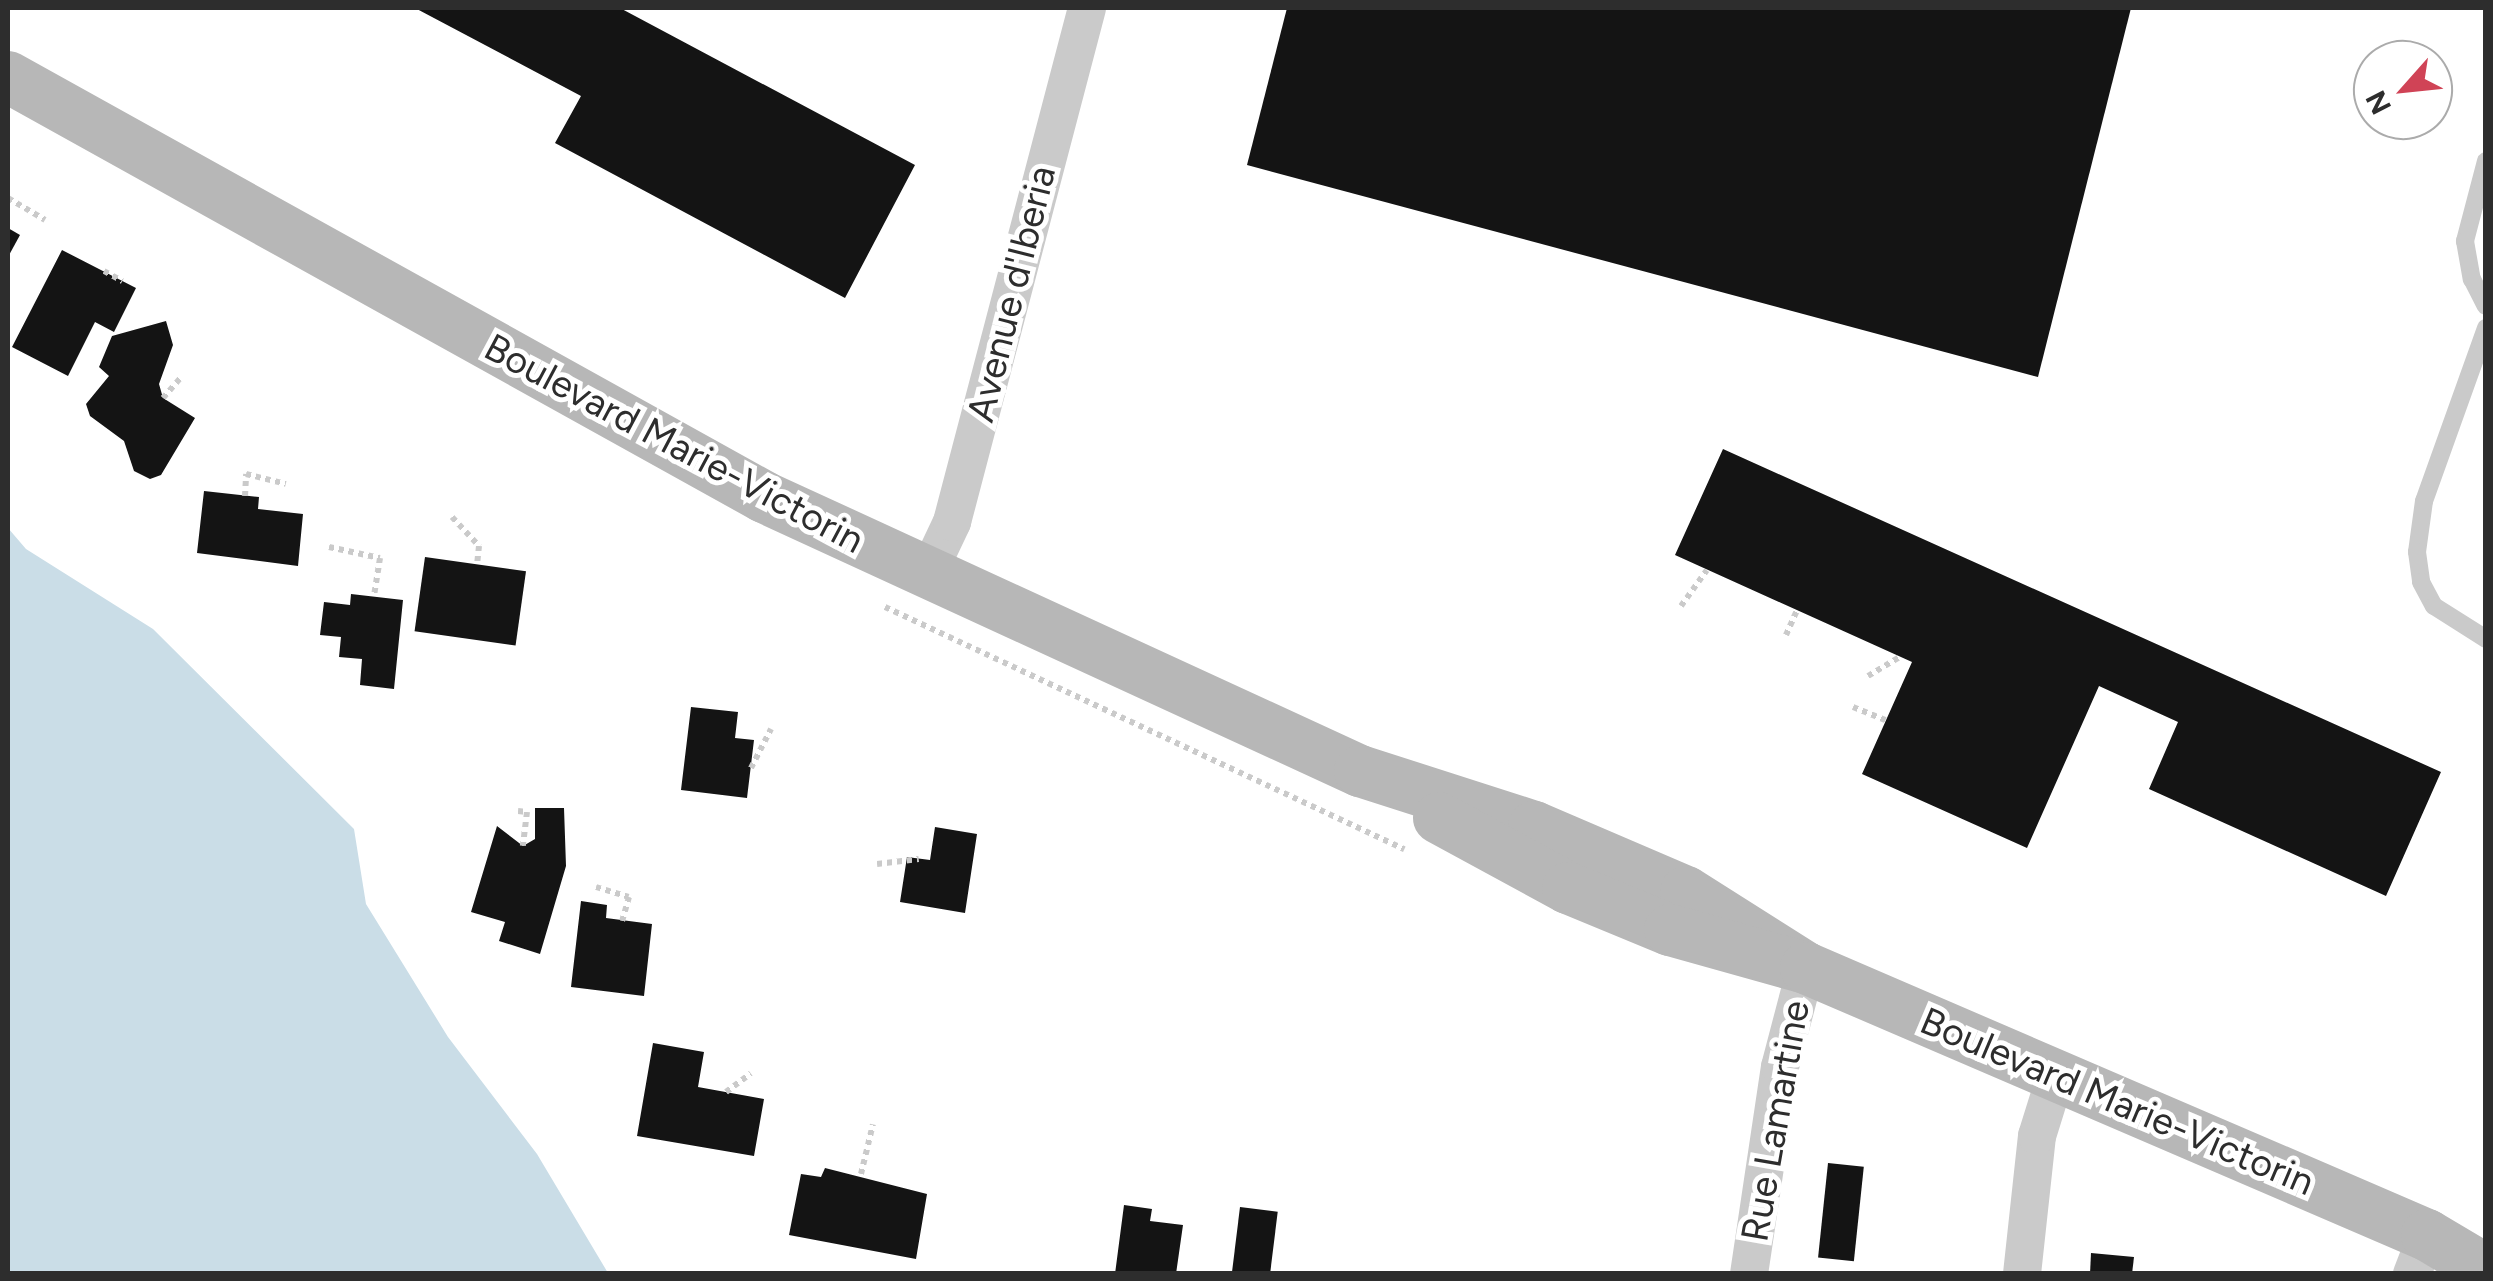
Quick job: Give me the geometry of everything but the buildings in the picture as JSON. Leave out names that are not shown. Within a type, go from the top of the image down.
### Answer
[{"type":"street","name":"Avenue d'Iberia","points":[[927,576],[952,522],[1086,8]]},
{"type":"street","name":"Boulevard Marie-Victorin","points":[[8,77],[637,429],[927,576],[1360,772],[1533,872],[1670,930],[1806,968],[2056,1075],[2420,1254],[2486,1270]]},
{"type":"street","name":"Rue Lamartine","points":[[1750,1274],[1780,1067],[1806,968]]},
{"type":"street","points":[[2022,1274],[2038,1136],[2056,1075]]},
{"type":"street","name":"Boulevard Marie-Victorin","points":[[2420,1254],[2486,1250]]},
{"type":"lane","points":[[2486,161],[2465,241],[2472,280],[2486,306]]},
{"type":"lane","points":[[2486,328],[2424,501],[2417,552],[2421,582],[2434,606],[2486,639]]},
{"type":"path","points":[[8,198],[45,220]]},
{"type":"path","points":[[104,271],[122,281]]},
{"type":"path","points":[[163,398],[181,377]]},
{"type":"path","points":[[245,496],[246,474],[286,484]]},
{"type":"path","points":[[452,517],[480,546],[478,565]]},
{"type":"path","points":[[329,547],[380,558],[374,596]]},
{"type":"path","points":[[1681,606],[1707,570]]},
{"type":"path","name":"Boulevard Marie-Victorin","points":[[884,606],[1405,850]]},
{"type":"path","points":[[1786,636],[1797,610]]},
{"type":"path","points":[[1868,676],[1901,656]]},
{"type":"path","points":[[1853,707],[1886,720]]},
{"type":"path","points":[[751,768],[771,729]]},
{"type":"path","points":[[518,811],[527,812],[523,846]]},
{"type":"path","points":[[877,864],[920,859]]},
{"type":"path","points":[[596,887],[629,897],[622,921]]},
{"type":"path","points":[[726,1092],[751,1072]]},
{"type":"path","points":[[860,1174],[873,1124]]},
{"type":"water","points":[[8,528],[26,549],[153,629],[354,829],[366,904],[448,1037],[537,1154],[608,1273],[8,1273]]}]
